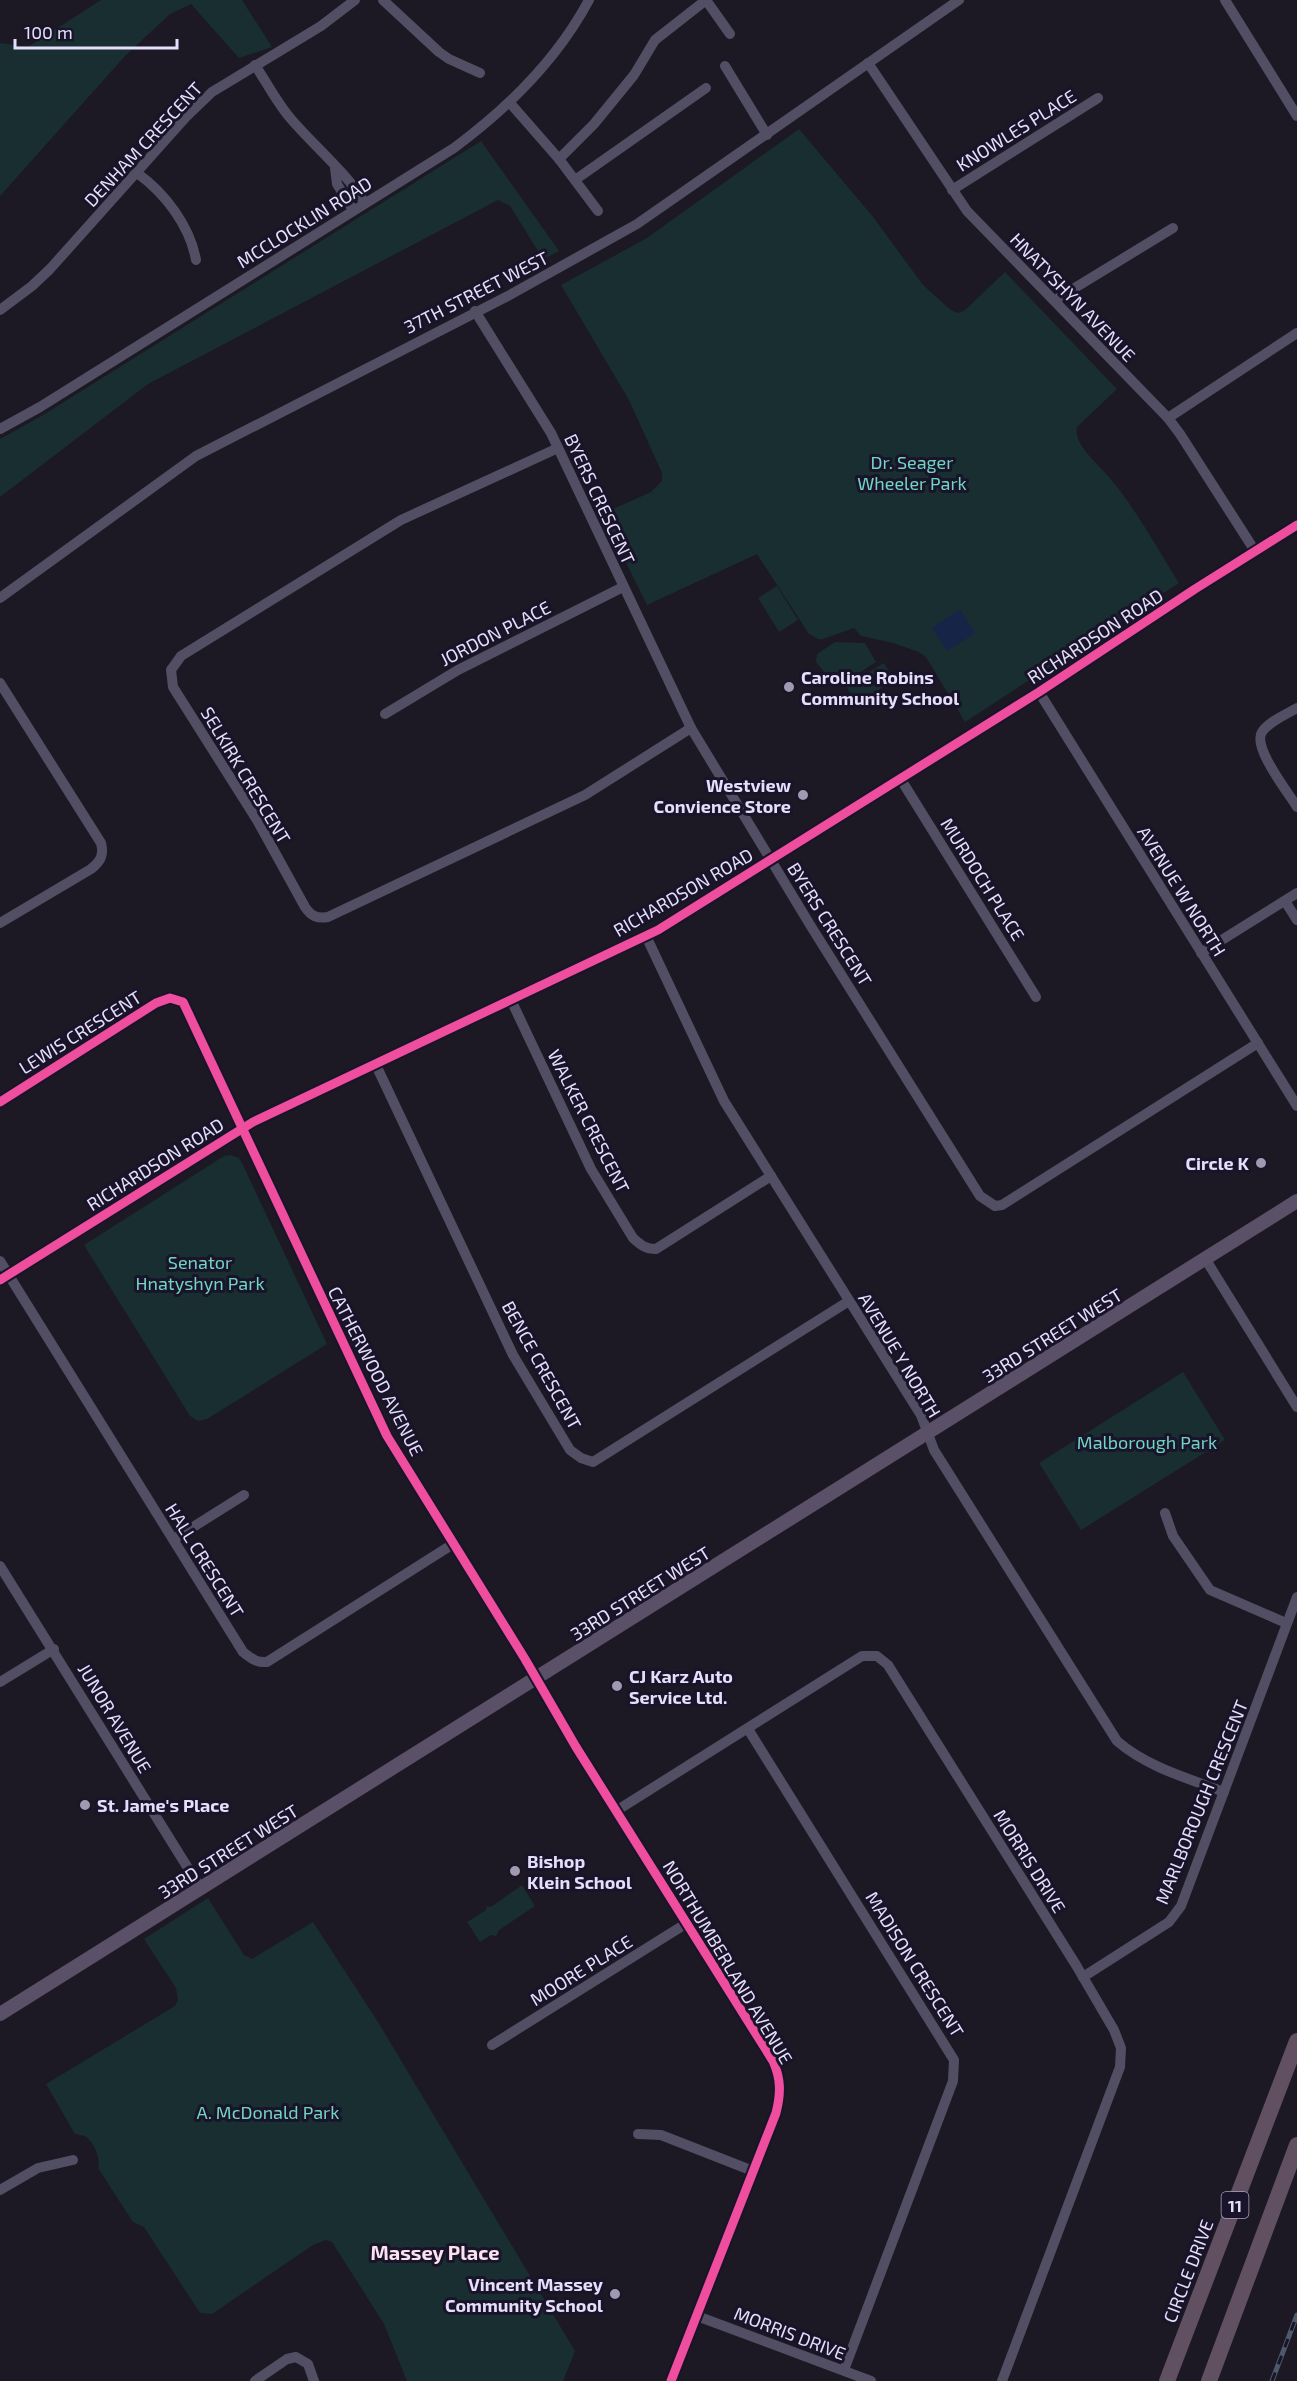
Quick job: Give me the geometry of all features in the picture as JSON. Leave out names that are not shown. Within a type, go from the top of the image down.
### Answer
[{"type":"highway","name":"CIRCLE DRIVE","points":[[1167,2381],[1297,2041]]},
{"type":"highway","name":"11","points":[[1209,2381],[1297,2145]]},
{"type":"main road","name":"33RD STREET WEST","points":[[0,2014],[1297,1201]]},
{"type":"street","name":"DENHAM CRESCENT","points":[[0,310],[44,275],[198,104],[212,92],[321,26],[355,0]]},
{"type":"street","points":[[383,0],[439,52],[480,73]]},
{"type":"street","name":"MCCLOCKLIN ROAD","points":[[0,429],[40,407],[454,148],[510,103],[559,46],[589,0]]},
{"type":"street","points":[[560,159],[594,124],[634,75],[655,40],[706,0],[730,34]]},
{"type":"street","name":"37TH STREET WEST","points":[[0,598],[196,456],[508,296],[637,224],[959,0]]},
{"type":"street","points":[[1225,0],[1297,116]]},
{"type":"street","name":"HNATYSHYN AVENUE","points":[[868,63],[967,211],[1012,256],[1043,292],[1055,300],[1168,418],[1255,551]]},
{"type":"street","points":[[255,65],[290,118],[335,168],[348,178],[365,203]]},
{"type":"street","points":[[725,66],[767,135]]},
{"type":"street","points":[[575,180],[706,88]]},
{"type":"street","name":"KNOWLES PLACE","points":[[952,190],[1098,98]]},
{"type":"street","points":[[510,103],[560,159],[598,211]]},
{"type":"street","points":[[335,168],[337,184],[353,210]]},
{"type":"street","points":[[137,173],[156,189],[183,224],[190,235],[196,260]]},
{"type":"street","points":[[1055,300],[1173,228]]},
{"type":"street","name":"BYERS CRESCENT","points":[[476,311],[547,425],[691,728],[980,1196],[995,1206],[1002,1205],[1258,1043]]},
{"type":"street","points":[[1168,418],[1297,333]]},
{"type":"street","name":"SELKIRK CRESCENT","points":[[558,448],[380,531],[181,656],[171,670],[173,687],[257,820],[305,907],[309,913],[321,918],[571,802],[691,728]]},
{"type":"street","name":"RICHARDSON ROAD","points":[[4,1278],[242,1129],[375,1063],[646,936],[1040,692],[1297,525]]},
{"type":"street","name":"JORDON PLACE","points":[[385,714],[458,670],[623,587]]},
{"type":"street","points":[[0,683],[101,843],[103,852],[98,864],[91,869],[0,923]]},
{"type":"street","name":"AVENUE W NORTH","points":[[1040,692],[1297,1106]]},
{"type":"street","points":[[1297,708],[1264,729],[1259,739],[1261,750],[1297,807]]},
{"type":"street","name":"MURDOCH PLACE","points":[[900,778],[1036,998]]},
{"type":"street","points":[[1201,953],[1297,893]]},
{"type":"street","points":[[1285,901],[1297,920]]},
{"type":"street","name":"AVENUE Y NORTH","points":[[646,936],[718,1089],[921,1415],[934,1450],[1117,1741],[1132,1754],[1224,1792]]},
{"type":"street","name":"LEWIS CRESCENT","points":[[0,1102],[156,1003],[170,998],[183,1002],[188,1009],[242,1129]]},
{"type":"street","name":"WALKER CRESCENT","points":[[511,1000],[591,1169],[633,1238],[642,1246],[656,1249],[771,1176]]},
{"type":"street","name":"BENCE CRESCENT","points":[[375,1063],[513,1354],[570,1450],[581,1458],[593,1462],[849,1301]]},
{"type":"street","name":"CATHERWOOD AVENUE","points":[[242,1129],[381,1424],[536,1679]]},
{"type":"street","points":[[1206,1260],[1297,1407]]},
{"type":"street","points":[[0,1261],[4,1278]]},
{"type":"street","name":"HALL CRESCENT","points":[[4,1278],[174,1539],[243,1652],[259,1663],[267,1662],[453,1544]]},
{"type":"street","points":[[174,1539],[244,1495]]},
{"type":"street","points":[[1165,1513],[1173,1536],[1210,1590],[1286,1623]]},
{"type":"street","name":"JUNOR AVENUE","points":[[0,1566],[54,1649],[201,1889]]},
{"type":"street","name":"MARLBOROUGH CRESCENT","points":[[1083,1977],[1169,1922],[1186,1895],[1297,1597]]},
{"type":"street","points":[[0,1682],[54,1649]]},
{"type":"street","name":"MORRIS DRIVE","points":[[616,1811],[862,1656],[878,1656],[883,1659],[1083,1977],[1114,2030],[1121,2048],[1120,2067],[1002,2381]]},
{"type":"street","name":"NORTHUMBERLAND AVENUE","points":[[536,1679],[773,2061],[779,2076],[779,2101],[776,2113],[671,2381]]},
{"type":"street","name":"MADISON CRESCENT","points":[[748,1729],[954,2060],[950,2091],[844,2370]]},
{"type":"street","name":"MOORE PLACE","points":[[492,2046],[687,1923]]},
{"type":"street","points":[[638,2134],[661,2135],[753,2171]]},
{"type":"street","points":[[0,2190],[38,2168],[73,2160]]},
{"type":"street","name":"MORRIS DRIVE","points":[[698,2316],[871,2381]]},
{"type":"street","points":[[255,2381],[287,2359],[296,2357],[308,2364],[315,2381]]},
{"type":"green space","points":[[101,0],[242,0],[272,47],[239,58],[191,4],[170,14],[125,56],[0,196],[0,43],[28,47]]},
{"type":"green space","name":"Dr. Seager Wheeler Park","points":[[799,129],[874,218],[923,285],[951,310],[957,313],[964,311],[1005,272],[1117,389],[1077,427],[1079,440],[1082,447],[1128,501],[1179,583],[965,722],[926,657],[919,652],[861,636],[854,628],[823,639],[809,634],[757,554],[647,605],[602,514],[651,492],[662,481],[662,473],[629,400],[561,285],[647,238]]},
{"type":"green space","points":[[481,141],[559,251],[543,259],[510,206],[498,200],[148,384],[0,497],[0,439],[43,415]]},
{"type":"green space","points":[[777,586],[798,620],[779,632],[758,598]]},
{"type":"green space","points":[[835,642],[865,643],[876,662],[837,687],[816,662],[817,654]]},
{"type":"green space","points":[[884,663],[894,680],[857,704],[846,686]]},
{"type":"green space","name":"Senator Hnatyshyn Park","points":[[224,1156],[239,1158],[242,1163],[327,1344],[207,1419],[198,1421],[190,1416],[84,1245]]},
{"type":"green space","name":"Malborough Park","points":[[1183,1372],[1225,1440],[1081,1530],[1039,1463]]},
{"type":"green space","points":[[522,1885],[535,1906],[499,1930],[496,1936],[491,1935],[480,1942],[467,1922],[486,1910],[487,1906],[491,1907]]},
{"type":"green space","name":"A. McDonald Park","points":[[208,1898],[244,1955],[252,1959],[313,1922],[378,2022],[575,2351],[563,2381],[407,2381],[384,2324],[332,2242],[326,2240],[313,2245],[212,2314],[200,2313],[144,2227],[133,2222],[98,2168],[98,2156],[94,2146],[85,2136],[75,2134],[46,2084],[175,2006],[178,2000],[176,1988],[144,1939]]},
{"type":"water","points":[[960,609],[975,633],[947,651],[932,628]]},
{"type":"railway","points":[[1272,2381],[1297,2315]]},
{"type":"cycle path","points":[[0,1280],[253,1122],[658,930],[1039,692],[1297,525]]},
{"type":"cycle path","points":[[0,1102],[156,1003],[170,998],[183,1002],[387,1436],[525,1659],[576,1747],[773,2061],[778,2074],[779,2086],[776,2113],[671,2381]]},
{"type":"place","name":"Caroline Robins Community School","points":[[789,687]]},
{"type":"place","name":"Westview Convience Store","points":[[803,795]]},
{"type":"place","name":"Circle K","points":[[1261,1163]]},
{"type":"place","name":"CJ Karz Auto Service Ltd.","points":[[617,1686]]},
{"type":"place","name":"St. Jame's Place","points":[[85,1805]]},
{"type":"place","name":"Bishop Klein School","points":[[515,1871]]},
{"type":"place","name":"Vincent Massey Community School","points":[[615,2294]]},
{"type":"district","name":"Massey Place","points":[[435,2252]]}]
